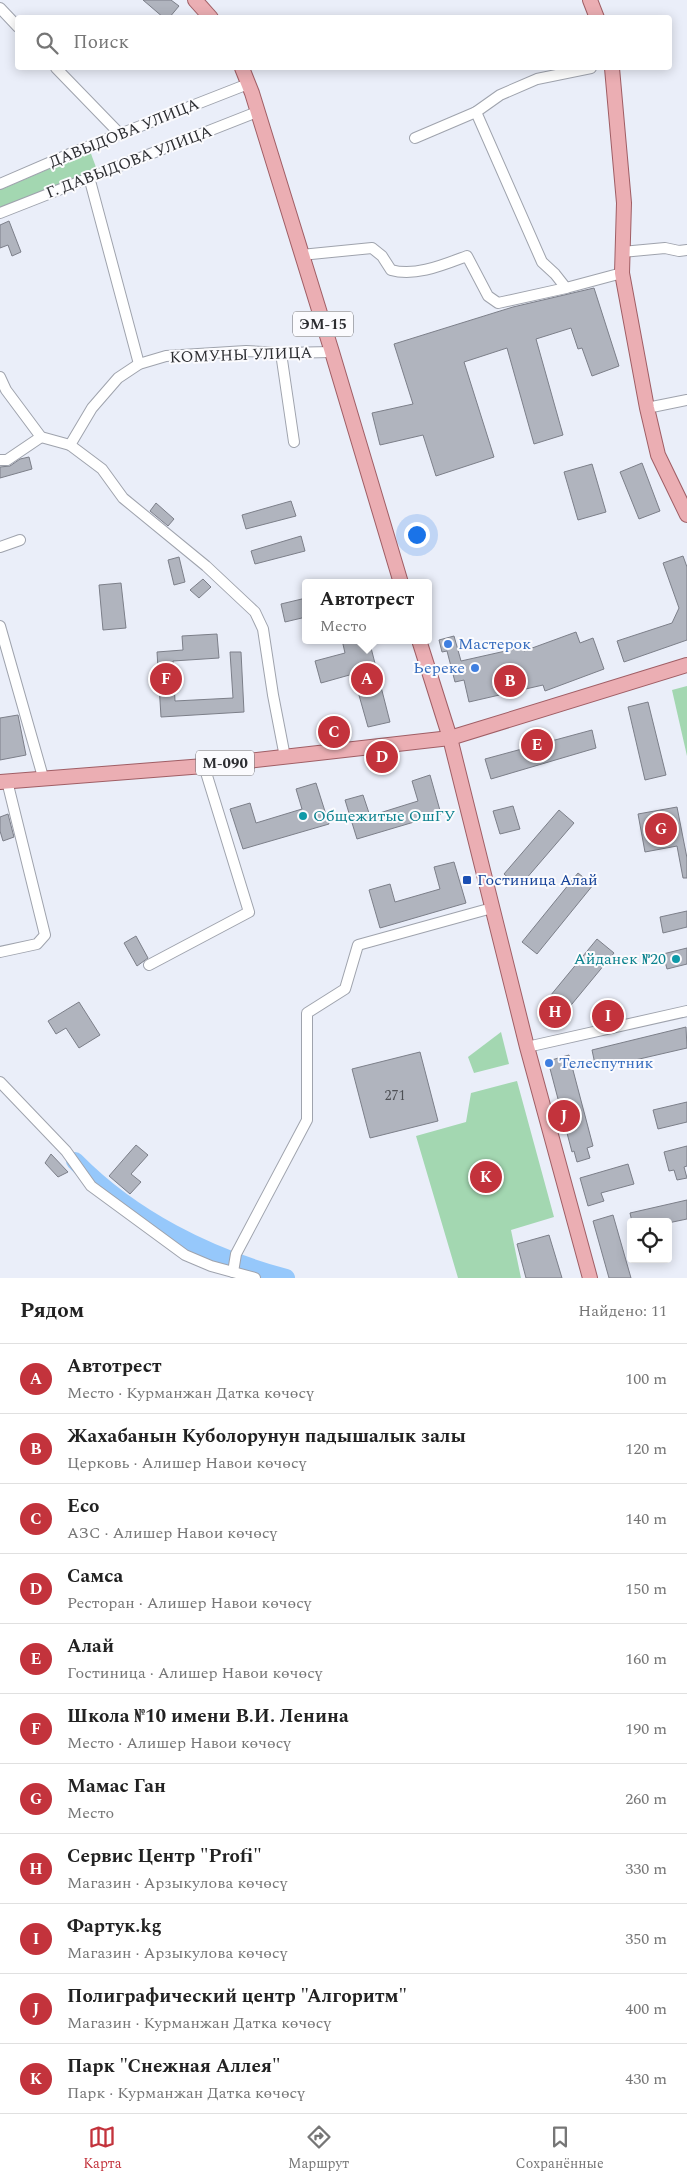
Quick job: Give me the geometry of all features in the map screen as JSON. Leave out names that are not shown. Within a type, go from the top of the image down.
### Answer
[{"type":"main road","points":[[195,0],[208,15]]},
{"type":"main road","points":[[590,0],[596,15]]},
{"type":"main road","name":"ЭМ-15","points":[[243,70],[332,352],[400,579]]},
{"type":"main road","points":[[612,70],[624,203],[622,273],[647,408],[658,455],[687,515]]},
{"type":"main road","points":[[420,644],[450,738],[527,1047],[590,1278]]},
{"type":"main road","points":[[450,738],[687,665]]},
{"type":"main road","name":"М-090","points":[[4,781],[204,766],[450,738]]},
{"type":"street","points":[[0,8],[15,24]]},
{"type":"street","points":[[58,70],[120,134]]},
{"type":"street","points":[[415,138],[476,112],[500,96],[537,79],[581,70]]},
{"type":"street","name":"ДАВЫДОВА УЛИЦА","points":[[0,184],[248,84]]},
{"type":"street","name":"Г. ДАВЫДОВА УЛИЦА","points":[[0,213],[257,112]]},
{"type":"street","points":[[476,112],[542,262],[556,274],[566,288]]},
{"type":"street","points":[[89,177],[139,364]]},
{"type":"street","points":[[301,255],[372,248],[382,256],[390,270],[403,274],[428,269],[467,256],[488,296],[498,303],[622,273]]},
{"type":"street","points":[[622,252],[665,248],[679,251],[687,250]]},
{"type":"street","name":"КОМУНЫ УЛИЦА","points":[[70,445],[92,408],[118,378],[139,364],[166,356],[246,351],[280,353],[332,352]]},
{"type":"street","points":[[280,353],[294,442]]},
{"type":"street","points":[[0,377],[6,390],[41,436],[70,445],[102,469],[123,498],[206,566],[254,612],[263,629],[285,757]]},
{"type":"street","points":[[647,408],[687,400]]},
{"type":"street","points":[[0,460],[7,460],[41,436]]},
{"type":"street","points":[[0,547],[20,540]]},
{"type":"street","points":[[0,626],[43,777]]},
{"type":"street","points":[[148,966],[249,912],[204,766]]},
{"type":"street","points":[[0,952],[37,944],[45,935],[4,781]]},
{"type":"street","points":[[234,1263],[307,1120],[307,1013],[345,989],[358,945],[492,908]]},
{"type":"street","points":[[527,1047],[687,1011]]},
{"type":"street","points":[[0,1082],[66,1151],[90,1186],[185,1255],[211,1266],[234,1263],[255,1278]]},
{"type":"green space","points":[[90,151],[97,170],[0,210],[0,190]]},
{"type":"green space","points":[[687,686],[687,756],[672,690]]},
{"type":"green space","points":[[501,1032],[509,1064],[474,1073],[468,1057]]},
{"type":"green space","points":[[517,1081],[554,1217],[511,1230],[521,1278],[458,1278],[416,1136],[466,1122],[471,1093]]},
{"type":"building","points":[[143,0],[171,0],[179,6],[172,15],[160,15]]},
{"type":"building","points":[[9,221],[21,252],[12,256],[8,245],[0,248],[0,225]]},
{"type":"building","points":[[594,288],[619,366],[592,376],[582,348],[578,349],[571,328],[536,339],[563,435],[534,444],[507,348],[464,362],[494,457],[436,476],[423,435],[380,445],[372,413],[413,404],[394,344],[513,307]]},
{"type":"building","points":[[29,457],[32,469],[0,478],[0,467],[10,466],[20,459]]},
{"type":"building","points":[[642,463],[660,511],[639,519],[620,472]]},
{"type":"building","points":[[592,464],[606,512],[578,520],[564,472]]},
{"type":"building","points":[[291,501],[296,516],[246,529],[242,515]]},
{"type":"building","points":[[156,503],[174,519],[168,526],[150,511]]},
{"type":"building","points":[[301,536],[305,551],[255,564],[251,551]]},
{"type":"building","points":[[683,556],[687,567],[687,640],[624,662],[617,641],[672,623],[679,608],[663,563]]},
{"type":"building","points":[[179,557],[185,582],[174,585],[168,560]]},
{"type":"building","points":[[203,579],[211,587],[199,598],[190,590]]},
{"type":"building","points":[[121,583],[126,628],[103,630],[99,585]]},
{"type":"building","points":[[302,599],[302,618],[285,622],[281,604]]},
{"type":"building","points":[[576,632],[580,643],[593,638],[604,669],[545,691],[543,685],[469,702],[464,680],[455,682],[447,651],[442,652],[439,640],[454,636],[461,661],[510,650],[524,648],[524,651]]},
{"type":"building","points":[[217,634],[219,658],[173,661],[175,701],[233,698],[230,652],[241,652],[244,712],[161,717],[157,652],[183,650],[182,636]]},
{"type":"building","points":[[343,644],[370,644],[390,722],[368,727],[353,674],[321,683],[315,661],[345,653]]},
{"type":"building","points":[[648,702],[666,775],[645,780],[628,707]]},
{"type":"building","points":[[18,715],[26,755],[0,760],[0,718]]},
{"type":"building","points":[[592,730],[596,748],[491,779],[485,759]]},
{"type":"building","points":[[430,775],[441,814],[357,839],[345,800],[363,795],[370,816],[418,801],[412,781]]},
{"type":"building","name":"Общежитые ОшГУ","points":[[316,783],[329,824],[243,849],[230,809],[250,803],[256,823],[302,809],[296,789]]},
{"type":"building","points":[[513,806],[520,829],[500,834],[493,811]]},
{"type":"building","points":[[677,807],[687,858],[687,878],[683,878],[677,846],[645,852],[638,814]]},
{"type":"building","points":[[559,810],[574,823],[519,887],[504,874]]},
{"type":"building","points":[[8,814],[14,837],[3,841],[0,831],[0,817]]},
{"type":"building","points":[[454,862],[466,903],[380,928],[369,890],[390,884],[395,902],[440,889],[434,867]]},
{"type":"building","points":[[578,873],[593,885],[537,954],[522,942]]},
{"type":"building","points":[[687,911],[687,927],[663,933],[660,917]]},
{"type":"building","points":[[136,936],[148,958],[137,966],[124,943]]},
{"type":"building","points":[[597,939],[614,953],[558,1021],[541,1007]]},
{"type":"building","name":"Айданек №20","points":[[687,948],[687,964],[667,969],[663,954]]},
{"type":"building","points":[[79,1002],[100,1035],[79,1048],[66,1028],[56,1034],[48,1021]]},
{"type":"building","points":[[686,1027],[687,1048],[596,1069],[592,1050]]},
{"type":"building","points":[[420,1052],[438,1121],[370,1138],[352,1069]]},
{"type":"building","points":[[569,1055],[593,1146],[587,1148],[590,1158],[577,1162],[574,1151],[572,1152],[548,1061]]},
{"type":"building","points":[[687,1102],[687,1122],[658,1129],[653,1110]]},
{"type":"building","points":[[136,1145],[148,1155],[131,1174],[141,1182],[130,1194],[109,1176]]},
{"type":"building","points":[[687,1146],[687,1166],[684,1167],[687,1178],[677,1180],[674,1170],[669,1171],[664,1152]]},
{"type":"building","points":[[51,1154],[68,1172],[58,1177],[45,1163]]},
{"type":"building","points":[[628,1164],[634,1184],[601,1193],[604,1201],[588,1206],[580,1178]]},
{"type":"building","points":[[687,1200],[687,1219],[672,1222],[672,1218],[631,1218],[630,1213]]},
{"type":"building","points":[[613,1215],[631,1278],[609,1278],[593,1221]]},
{"type":"building","points":[[549,1235],[562,1278],[526,1278],[517,1244]]},
{"type":"waterway","points":[[75,1161],[121,1201],[173,1233],[228,1259],[286,1278]]},
{"type":"place","name":"Мастерок","points":[[448,644]]},
{"type":"place","name":"Ьереке","points":[[475,668]]},
{"type":"place","name":"Школа №10 имени В.И. Ленина","points":[[166,679]]},
{"type":"place","name":"Автотрест","points":[[367,679]]},
{"type":"place","name":"Жахабанын Куболорунун падышалык залы","points":[[510,681]]},
{"type":"place","name":"Есо","points":[[334,732]]},
{"type":"place","name":"Алай","points":[[537,745]]},
{"type":"place","name":"Самса","points":[[382,757]]},
{"type":"place","name":"Общежитые ОшГУ","points":[[303,816]]},
{"type":"place","name":"Мамас Ган","points":[[661,829]]},
{"type":"place","name":"Гостиница Алай","points":[[467,880]]},
{"type":"place","name":"Айданек №20","points":[[676,959]]},
{"type":"place","name":"Сервис Центр \"Profi\"","points":[[555,1012]]},
{"type":"place","name":"Фартук.kg","points":[[608,1016]]},
{"type":"place","name":"Телеспутник","points":[[549,1063]]},
{"type":"place","name":"Полиграфический центр \"Алгоритм\"","points":[[564,1116]]},
{"type":"place","name":"Парк \"Снежная Аллея\"","points":[[486,1177]]}]
